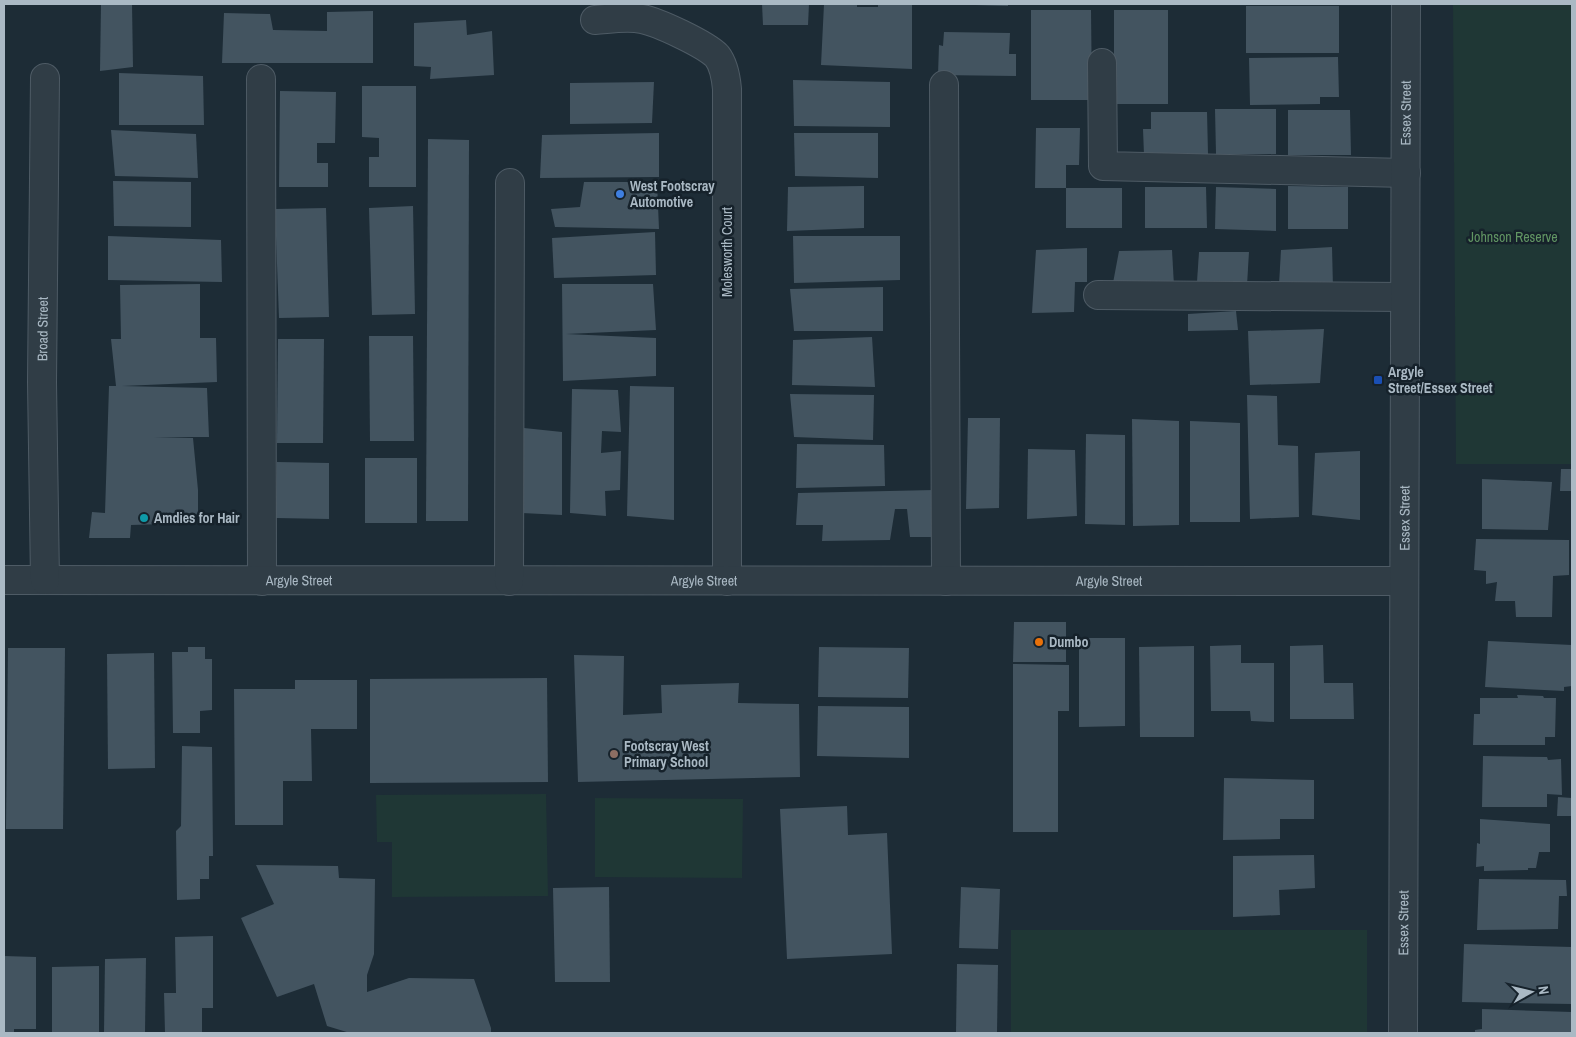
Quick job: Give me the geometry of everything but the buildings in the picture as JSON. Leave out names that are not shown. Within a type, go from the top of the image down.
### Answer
[{"type":"street","name":"Essex Street","points":[[1404,1033],[1406,4]]},
{"type":"street","name":"Molesworth Court","points":[[596,20],[639,18],[655,22],[708,49],[718,57],[725,73],[727,89],[727,581]]},
{"type":"street","points":[[1102,63],[1103,166],[1406,173]]},
{"type":"street","name":"Broad Street","points":[[44,580],[42,382],[45,78]]},
{"type":"street","points":[[261,79],[262,581]]},
{"type":"street","points":[[944,85],[946,581]]},
{"type":"street","points":[[509,581],[510,183]]},
{"type":"street","points":[[1098,295],[1405,297]]},
{"type":"street","name":"Argyle Street","points":[[4,580],[1404,581]]},
{"type":"green space","name":"Johnson Reserve","points":[[1453,4],[1572,4],[1572,464],[1456,464]]},
{"type":"green space","points":[[546,794],[548,896],[392,897],[392,842],[377,842],[376,795]]},
{"type":"green space","points":[[595,798],[743,799],[742,878],[595,877]]},
{"type":"green space","points":[[1011,930],[1367,930],[1367,1033],[1011,1033]]},
{"type":"place","name":"West Footscray Automotive","points":[[620,194]]},
{"type":"place","name":"Argyle Street/Essex Street","points":[[1378,380]]},
{"type":"place","name":"Amdies for Hair","points":[[144,518]]},
{"type":"place","name":"Dumbo","points":[[1039,642]]},
{"type":"place","name":"Footscray West Primary School","points":[[614,754]]}]
